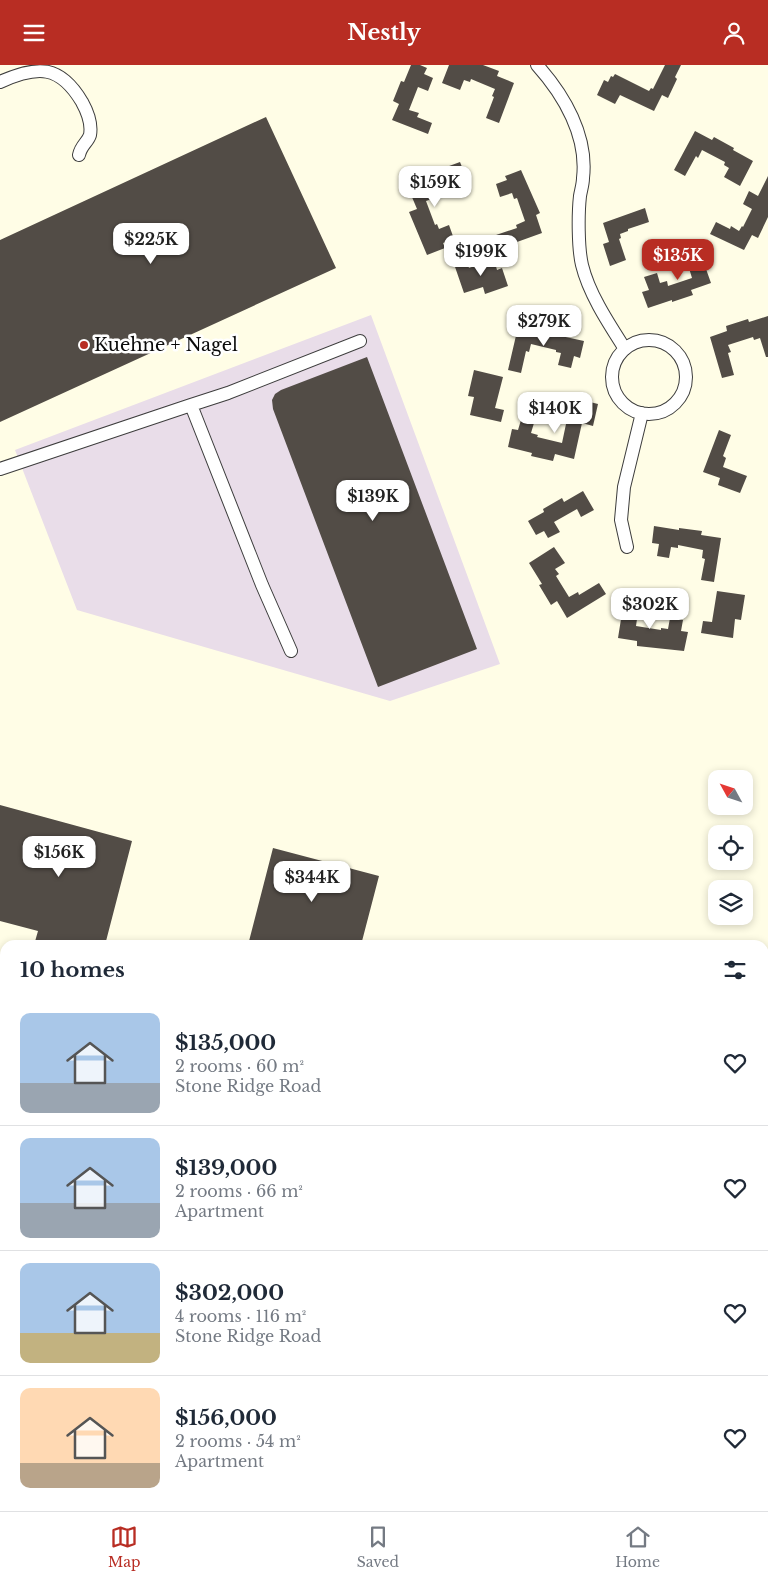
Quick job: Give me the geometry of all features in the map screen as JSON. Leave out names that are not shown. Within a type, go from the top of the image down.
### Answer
[{"type":"street","points":[[537,65],[561,95],[578,130],[584,163],[580,198],[579,251],[582,266],[601,311],[625,349]]},
{"type":"street","points":[[0,82],[14,73],[33,67],[49,67],[64,76],[75,87],[90,122],[90,137],[81,147],[79,155]]},
{"type":"street","points":[[646,340],[658,341],[668,345],[677,352],[685,367],[686,385],[674,404],[664,411],[653,414],[642,413],[632,410],[617,395],[612,375],[614,365],[625,349],[635,343],[646,340]]},
{"type":"street","points":[[0,469],[236,390],[360,341]]},
{"type":"street","points":[[191,405],[262,585],[291,651]]},
{"type":"street","points":[[627,547],[621,519],[624,487],[642,413]]},
{"type":"shaded area","points":[[371,315],[500,664],[390,701],[77,610],[15,450]]},
{"type":"building","points":[[411,65],[420,65],[427,68],[424,74],[433,78],[428,91],[418,87],[409,110],[419,113],[417,117],[432,123],[428,134],[392,120],[399,104],[393,101],[401,81],[404,82]]},
{"type":"building","points":[[449,65],[483,65],[499,71],[497,76],[514,83],[499,123],[486,118],[495,89],[471,79],[470,82],[464,80],[460,90],[442,83]]},
{"type":"building","points":[[665,65],[681,65],[668,98],[662,95],[654,111],[620,95],[615,104],[597,95],[604,80],[608,82],[611,76],[613,77],[615,74],[649,91],[651,88],[653,89]]},
{"type":"building","name":"Kuehne + Nagel","points":[[266,117],[336,268],[0,422],[0,240]]},
{"type":"building","points":[[695,131],[712,140],[714,137],[753,161],[740,186],[724,177],[729,168],[724,165],[725,162],[702,150],[698,158],[696,156],[685,176],[674,170]]},
{"type":"building","points":[[460,162],[466,177],[461,179],[463,188],[426,201],[435,225],[437,224],[439,229],[449,225],[454,239],[443,243],[445,248],[427,255],[409,212],[417,209],[409,190],[444,177],[441,169]]},
{"type":"building","points":[[521,170],[540,213],[536,215],[542,233],[500,248],[496,235],[517,228],[516,225],[525,221],[517,198],[514,199],[512,193],[500,197],[496,184],[507,180],[505,176]]},
{"type":"building","points":[[768,176],[768,217],[758,238],[752,235],[744,250],[710,234],[716,222],[730,229],[731,226],[739,231],[743,227],[752,209],[743,204],[749,191],[758,196]]},
{"type":"building","points":[[645,208],[649,222],[628,229],[628,231],[620,234],[621,238],[619,239],[626,260],[610,266],[603,244],[609,242],[603,223]]},
{"type":"building","points":[[696,241],[711,283],[691,290],[693,295],[648,308],[642,292],[649,290],[644,277],[657,273],[660,283],[667,281],[668,286],[692,278],[689,268],[692,267],[684,245]]},
{"type":"building","points":[[494,259],[497,270],[502,268],[508,286],[485,294],[483,287],[464,293],[454,264],[466,260],[469,268]]},
{"type":"building","points":[[768,316],[768,357],[766,357],[760,338],[754,340],[753,337],[728,345],[731,352],[728,353],[734,375],[722,378],[710,337],[727,331],[726,326],[748,319],[749,322]]},
{"type":"building","points":[[518,327],[538,331],[539,327],[561,333],[561,336],[584,341],[580,358],[574,356],[571,368],[558,365],[561,353],[531,344],[529,352],[526,351],[521,373],[508,370]]},
{"type":"building","points":[[367,357],[477,649],[378,687],[273,409],[272,400],[275,394],[281,390]]},
{"type":"building","points":[[474,370],[503,377],[495,408],[504,410],[501,422],[470,415],[474,397],[468,396]]},
{"type":"building","points":[[582,400],[598,404],[593,426],[582,423],[574,459],[555,454],[553,461],[531,456],[532,453],[508,447],[512,429],[518,430],[521,420],[534,423],[531,433],[538,435],[537,437],[562,443],[570,405],[581,405]]},
{"type":"building","points":[[719,430],[731,435],[723,456],[726,458],[723,467],[747,476],[740,493],[718,485],[720,478],[703,472]]},
{"type":"building","points":[[583,491],[594,510],[581,517],[577,509],[554,522],[560,532],[548,538],[544,531],[536,535],[528,521],[544,512],[543,509],[562,498],[564,502]]},
{"type":"building","points":[[654,526],[702,531],[701,535],[721,538],[714,582],[701,580],[705,559],[702,558],[703,550],[678,545],[678,548],[671,547],[669,558],[657,556],[659,544],[652,543]]},
{"type":"building","points":[[554,547],[565,563],[555,569],[559,574],[556,576],[569,597],[578,592],[579,595],[599,583],[606,594],[567,618],[557,601],[551,605],[539,585],[542,584],[529,563]]},
{"type":"building","points":[[717,591],[745,595],[741,620],[735,619],[733,638],[701,633],[703,621],[712,622]]},
{"type":"building","points":[[625,594],[638,596],[634,618],[637,619],[636,626],[661,630],[661,628],[668,629],[670,618],[683,620],[681,631],[688,632],[684,651],[637,646],[637,641],[618,638]]},
{"type":"building","points":[[0,805],[132,841],[106,940],[35,940],[38,931],[0,921]]},
{"type":"building","points":[[273,848],[379,876],[362,940],[249,940]]},
{"type":"place","name":"Kuehne + Nagel","points":[[84,345]]}]
